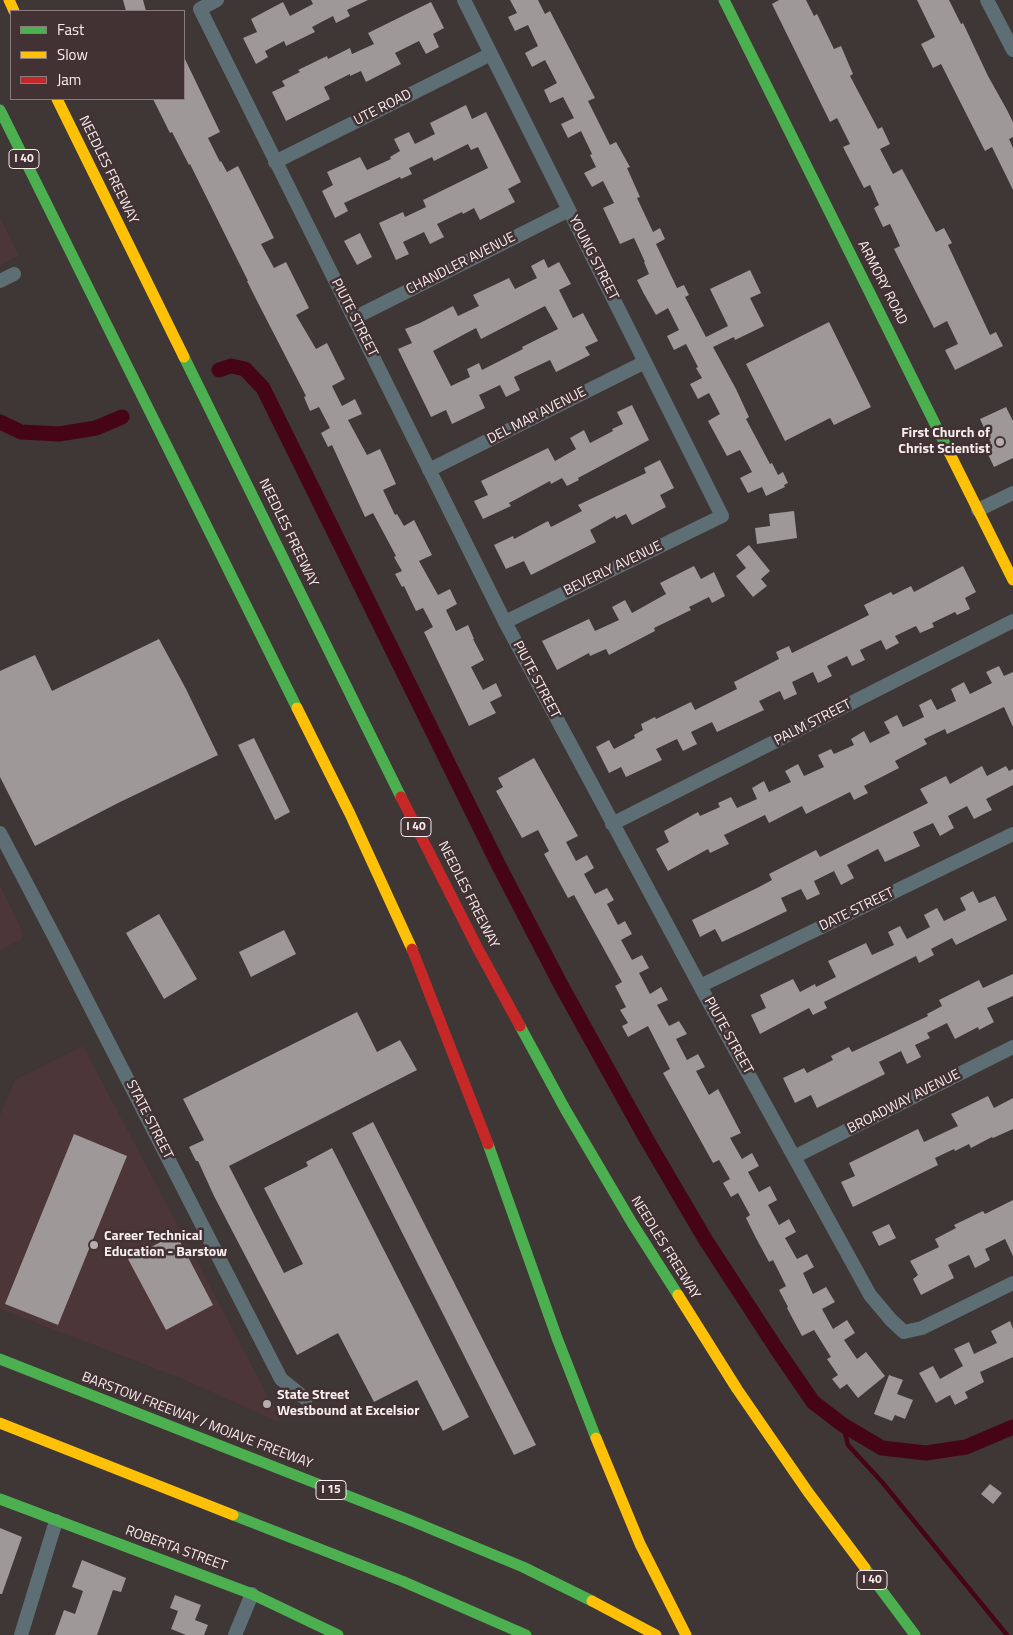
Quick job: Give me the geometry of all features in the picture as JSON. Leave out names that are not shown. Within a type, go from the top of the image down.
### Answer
[{"type":"main road","name":"ARMORY ROAD","points":[[724,0],[1013,580]]},
{"type":"main road","name":"NEEDLES FREEWAY","points":[[57,100],[393,781],[478,948],[555,1092],[632,1223],[737,1388],[808,1492],[915,1635]]},
{"type":"main road","name":"I 40","points":[[0,110],[350,814],[417,960],[474,1106],[585,1412],[640,1544],[686,1635]]},
{"type":"main road","points":[[0,122],[48,207]]},
{"type":"main road","name":"BARSTOW FREEWAY / MOJAVE FREEWAY","points":[[0,1359],[412,1521],[523,1567],[656,1635]]},
{"type":"main road","points":[[0,1423],[402,1581],[526,1635]]},
{"type":"main road","name":"ROBERTA STREET","points":[[0,1499],[252,1594],[338,1635]]},
{"type":"street","name":"PIUTE STREET","points":[[217,0],[200,9],[505,622],[612,824],[870,1295],[904,1332],[922,1328],[1013,1283]]},
{"type":"street","name":"YOUNG STREET","points":[[464,0],[722,516]]},
{"type":"street","points":[[987,0],[1013,50]]},
{"type":"street","name":"UTE ROAD","points":[[275,162],[491,54]]},
{"type":"street","name":"CHANDLER AVENUE","points":[[354,318],[568,210]]},
{"type":"street","points":[[0,281],[14,274]]},
{"type":"street","name":"DEL MAR AVENUE","points":[[429,470],[645,362]]},
{"type":"street","points":[[978,510],[1013,493]]},
{"type":"street","name":"BEVERLY AVENUE","points":[[505,622],[722,516]]},
{"type":"street","name":"PALM STREET","points":[[612,824],[1013,622]]},
{"type":"street","name":"STATE STREET","points":[[0,833],[282,1379],[306,1399]]},
{"type":"street","name":"DATE STREET","points":[[700,986],[1013,834]]},
{"type":"street","name":"BROADWAY AVENUE","points":[[794,1157],[1013,1047]]},
{"type":"street","points":[[21,1635],[56,1521]]},
{"type":"street","points":[[235,1635],[252,1594]]},
{"type":"shaded area","points":[[0,217],[19,256],[0,265]]},
{"type":"shaded area","points":[[0,885],[23,933],[22,939],[0,950]]},
{"type":"shaded area","name":"Career Technical Education - Barstow","points":[[83,1046],[280,1419],[278,1422],[183,1379],[0,1309],[0,1115],[15,1080]]},
{"type":"building","points":[[123,0],[143,0],[146,10],[126,10]]},
{"type":"building","points":[[311,0],[368,0],[347,10],[350,16],[336,23],[333,16],[312,27],[315,32],[286,46],[284,41],[265,51],[268,57],[256,64],[243,38],[257,32],[251,19],[283,2],[290,16],[313,4]]},
{"type":"building","points":[[510,0],[538,0],[545,14],[550,11],[595,98],[588,101],[610,145],[616,142],[630,167],[627,168],[640,197],[637,198],[653,232],[660,228],[665,239],[656,244],[677,288],[684,285],[689,295],[685,297],[706,337],[728,326],[710,289],[750,270],[761,293],[750,298],[764,326],[735,340],[734,337],[713,347],[736,389],[749,417],[746,419],[770,464],[772,463],[778,475],[783,472],[788,483],[784,485],[785,487],[766,496],[762,487],[748,493],[740,478],[752,472],[740,450],[727,456],[708,421],[720,414],[709,393],[698,399],[690,384],[702,378],[696,368],[698,367],[686,344],[674,350],[667,336],[679,330],[668,308],[656,315],[644,294],[637,280],[649,274],[645,262],[634,238],[620,244],[603,208],[614,203],[603,181],[592,187],[584,173],[596,167],[590,155],[592,154],[581,131],[568,138],[561,124],[574,118],[563,97],[550,103],[544,90],[557,83],[545,60],[532,67],[525,53],[538,46],[528,25],[515,31],[508,17],[517,13]]},
{"type":"building","points":[[779,0],[806,0],[814,16],[817,14],[834,49],[841,46],[853,74],[850,76],[878,129],[882,127],[890,144],[880,149],[893,174],[902,169],[936,232],[944,228],[952,243],[948,245],[990,335],[996,332],[1003,346],[955,370],[945,350],[958,344],[947,321],[934,328],[894,249],[900,246],[890,224],[883,227],[874,208],[879,205],[870,185],[864,188],[843,147],[850,144],[837,118],[830,122],[772,4]]},
{"type":"building","points":[[917,0],[949,0],[961,24],[963,23],[988,76],[1007,110],[1013,122],[1013,137],[1009,139],[1013,148],[1013,190],[992,147],[985,151],[941,64],[933,68],[921,44],[935,37]]},
{"type":"building","points":[[431,2],[444,28],[433,34],[439,47],[426,54],[419,41],[395,53],[401,64],[366,82],[361,71],[350,76],[350,74],[324,87],[330,99],[286,121],[272,92],[285,86],[282,81],[300,72],[298,70],[327,56],[328,59],[350,48],[352,54],[374,44],[368,33]]},
{"type":"building","points":[[185,59],[220,132],[208,138],[227,172],[238,166],[274,238],[261,244],[274,268],[286,262],[309,308],[296,315],[316,349],[327,343],[345,379],[332,386],[342,406],[355,399],[362,414],[348,420],[367,455],[380,449],[396,484],[383,490],[395,515],[397,514],[404,526],[414,520],[432,555],[419,561],[438,595],[450,589],[457,604],[446,610],[456,631],[468,625],[484,660],[471,667],[483,690],[496,683],[502,696],[490,702],[496,713],[469,726],[424,632],[433,627],[423,608],[416,611],[404,586],[402,587],[395,574],[402,571],[394,557],[396,556],[373,513],[365,517],[332,445],[328,447],[321,433],[330,428],[319,407],[310,411],[304,397],[306,396],[190,164],[172,132],[170,133],[154,100],[185,100]]},
{"type":"building","points":[[466,105],[472,119],[486,112],[521,182],[508,189],[515,202],[480,220],[474,208],[437,224],[444,237],[430,244],[424,232],[403,242],[409,254],[396,260],[379,223],[403,212],[405,217],[426,207],[423,200],[488,168],[478,147],[471,150],[468,144],[434,161],[432,157],[409,168],[412,174],[401,179],[400,177],[344,203],[348,211],[335,218],[322,191],[333,185],[327,172],[360,157],[367,170],[391,159],[390,157],[400,151],[394,139],[409,132],[415,144],[435,134],[430,123]]},
{"type":"building","points":[[360,233],[372,257],[357,265],[344,241]]},
{"type":"building","points":[[544,259],[548,268],[559,262],[571,284],[559,290],[573,318],[583,313],[598,341],[585,347],[590,355],[556,372],[550,360],[514,377],[520,390],[506,397],[500,385],[479,395],[485,408],[452,424],[446,410],[431,417],[398,349],[412,343],[405,329],[453,306],[458,316],[479,306],[473,295],[509,278],[515,289],[537,278],[531,266]],"holes":[[[545,306],[558,329],[482,370],[479,363],[467,369],[470,377],[451,386],[433,351],[476,328],[481,339]]]},
{"type":"building","points":[[829,322],[871,407],[834,425],[830,418],[785,441],[746,364]]},
{"type":"building","points":[[632,405],[649,440],[578,478],[579,480],[567,486],[562,478],[551,484],[550,481],[509,503],[511,506],[483,519],[474,501],[488,495],[481,481],[548,448],[555,461],[576,449],[570,438],[584,430],[590,443],[623,424],[617,412]]},
{"type":"building","points":[[1006,407],[1013,421],[1013,458],[994,467],[984,446],[991,443],[980,419]]},
{"type":"building","points":[[660,460],[674,488],[660,495],[666,507],[632,525],[626,514],[616,519],[615,516],[590,530],[596,542],[531,575],[524,561],[506,569],[494,545],[513,536],[514,539],[548,521],[551,527],[582,511],[578,505],[646,473],[644,468]]},
{"type":"building","points":[[794,511],[797,538],[757,544],[755,528],[770,526],[769,514]]},
{"type":"building","points":[[749,545],[770,571],[761,579],[767,586],[753,597],[736,576],[746,568],[736,555]]},
{"type":"building","points":[[694,566],[701,579],[714,572],[725,596],[712,603],[709,597],[689,607],[691,610],[654,628],[655,631],[609,655],[606,649],[590,656],[589,653],[557,670],[542,641],[589,619],[595,631],[619,620],[612,607],[625,600],[632,613],[666,594],[660,583]]},
{"type":"building","points":[[963,566],[976,592],[965,598],[970,609],[957,615],[955,612],[932,623],[934,627],[920,633],[916,626],[895,636],[899,643],[886,650],[881,640],[860,650],[865,660],[852,666],[847,656],[827,666],[832,676],[818,683],[813,672],[792,682],[797,694],[784,700],[780,691],[759,701],[764,710],[717,732],[712,722],[691,732],[697,744],[683,751],[677,739],[656,749],[662,760],[626,777],[621,767],[609,773],[596,747],[609,740],[614,749],[635,738],[634,735],[643,730],[641,724],[691,702],[695,710],[737,689],[734,682],[779,659],[776,652],[789,646],[792,653],[869,615],[864,605],[891,592],[893,595],[911,586],[914,592]]},
{"type":"building","points":[[159,639],[218,755],[118,803],[35,846],[0,777],[0,671],[35,655],[52,691]]},
{"type":"building","points":[[999,666],[1004,676],[1013,672],[1013,727],[1004,707],[947,734],[945,729],[924,739],[927,744],[895,761],[899,768],[864,786],[868,793],[854,800],[850,792],[806,814],[802,806],[769,823],[765,815],[724,835],[729,844],[710,853],[708,849],[668,871],[656,849],[669,842],[664,831],[698,812],[700,816],[720,807],[718,803],[731,797],[737,808],[757,799],[752,788],[764,781],[769,792],[791,782],[785,771],[798,764],[804,776],[824,767],[818,755],[831,749],[834,754],[854,745],[851,739],[864,731],[870,743],[890,733],[884,722],[897,715],[903,727],[924,717],[919,705],[931,699],[937,710],[956,701],[951,689],[964,682],[970,694],[992,683],[986,672]]},
{"type":"building","points":[[254,738],[290,812],[275,820],[238,745]]},
{"type":"building","points":[[534,758],[578,836],[566,842],[576,861],[587,855],[594,868],[584,874],[595,894],[607,888],[614,900],[607,904],[618,925],[625,921],[632,934],[621,940],[632,960],[642,955],[649,968],[639,973],[650,994],[661,987],[668,1000],[657,1005],[669,1026],[679,1021],[687,1034],[676,1039],[687,1060],[698,1054],[705,1067],[696,1071],[709,1095],[718,1089],[741,1133],[730,1138],[742,1159],[752,1153],[759,1166],[748,1172],[759,1192],[770,1186],[777,1200],[768,1205],[779,1225],[789,1219],[796,1232],[785,1238],[797,1259],[807,1254],[814,1267],[803,1273],[813,1294],[826,1287],[835,1302],[822,1309],[833,1329],[847,1320],[855,1333],[844,1340],[857,1359],[866,1352],[885,1376],[858,1398],[847,1384],[840,1389],[832,1379],[838,1375],[827,1359],[831,1357],[814,1330],[802,1336],[779,1290],[786,1286],[773,1260],[769,1262],[756,1238],[746,1218],[750,1215],[738,1193],[731,1197],[723,1183],[730,1179],[719,1160],[713,1163],[663,1073],[670,1069],[648,1026],[628,1037],[622,1026],[628,1023],[620,1010],[626,1007],[615,986],[622,982],[574,895],[568,898],[544,854],[549,851],[538,830],[522,838],[496,791],[503,787],[498,778]]},
{"type":"building","points":[[982,766],[987,776],[1006,766],[1009,771],[1013,769],[1013,785],[986,799],[992,810],[974,819],[967,806],[948,816],[954,828],[940,836],[933,823],[913,832],[920,846],[885,862],[878,849],[847,865],[854,878],[841,885],[834,871],[814,881],[820,894],[807,900],[801,889],[781,898],[787,911],[722,942],[715,929],[700,937],[692,920],[772,880],[769,874],[816,850],[820,857],[928,803],[920,789],[946,776],[950,784]]},
{"type":"building","points":[[973,891],[979,903],[995,896],[1007,920],[956,945],[952,938],[931,949],[934,955],[919,963],[916,956],[824,1002],[827,1008],[813,1015],[809,1008],[760,1034],[751,1015],[766,1008],[760,995],[793,979],[800,992],[815,984],[816,987],[836,977],[828,961],[866,943],[872,955],[894,945],[888,932],[900,926],[907,939],[930,927],[924,915],[937,908],[944,921],[966,910],[960,898]]},
{"type":"building","points":[[159,914],[197,979],[164,999],[126,933]]},
{"type":"building","points":[[284,930],[296,954],[251,977],[239,952]]},
{"type":"building","points":[[1013,974],[1013,996],[987,1008],[994,1022],[979,1030],[978,1027],[955,1039],[947,1023],[927,1033],[930,1038],[915,1045],[921,1057],[907,1064],[901,1051],[879,1062],[885,1074],[817,1108],[811,1095],[795,1103],[783,1078],[804,1068],[807,1073],[833,1060],[831,1056],[849,1047],[852,1052],[928,1016],[927,1014],[942,1006],[939,1000],[979,980],[983,988]]},
{"type":"building","points":[[357,1012],[377,1052],[400,1040],[417,1070],[229,1166],[284,1273],[303,1264],[264,1188],[308,1166],[306,1162],[332,1148],[469,1417],[443,1431],[417,1380],[374,1402],[338,1333],[297,1355],[214,1196],[198,1161],[196,1161],[189,1147],[204,1140],[183,1099]]},
{"type":"building","points":[[988,1096],[994,1108],[1013,1098],[1013,1129],[971,1148],[969,1144],[935,1158],[938,1165],[853,1207],[841,1182],[855,1176],[849,1163],[918,1129],[924,1142],[958,1126],[951,1114]]},
{"type":"building","points":[[373,1122],[536,1445],[514,1455],[352,1133]]},
{"type":"building","points":[[74,1134],[127,1156],[58,1325],[5,1304]]},
{"type":"building","points":[[1013,1200],[1013,1256],[1005,1239],[985,1249],[990,1260],[975,1268],[969,1255],[948,1265],[954,1278],[921,1295],[913,1279],[918,1275],[910,1261],[939,1247],[935,1239],[956,1228],[954,1225],[983,1211],[985,1214]]},
{"type":"building","points":[[889,1224],[896,1238],[879,1246],[872,1232]]},
{"type":"building","points":[[176,1234],[213,1305],[166,1330],[128,1259]]},
{"type":"building","points":[[1010,1321],[1013,1329],[1013,1357],[980,1372],[984,1382],[965,1392],[968,1398],[955,1405],[950,1395],[936,1403],[919,1373],[933,1366],[940,1379],[963,1366],[954,1349],[969,1342],[974,1354],[997,1343],[991,1331]]},
{"type":"building","points":[[889,1375],[903,1380],[897,1394],[913,1400],[905,1419],[895,1415],[892,1421],[874,1414]]},
{"type":"building","points":[[990,1484],[1002,1493],[993,1504],[981,1494]]},
{"type":"building","points":[[0,1528],[22,1537],[2,1594],[0,1594]]},
{"type":"building","points":[[82,1560],[126,1578],[121,1592],[113,1590],[97,1635],[55,1635],[64,1610],[75,1614],[83,1591],[72,1587]]},
{"type":"building","points":[[175,1595],[201,1605],[195,1620],[208,1625],[204,1635],[186,1635],[171,1629],[178,1611],[170,1608]]},
{"type":"waterway","points":[[219,370],[231,366],[245,369],[263,388],[498,864],[562,987],[647,1140],[705,1239],[813,1402],[843,1425],[882,1448],[926,1453],[966,1447],[1013,1427]]},
{"type":"waterway","points":[[0,422],[21,432],[59,434],[96,428],[122,417]]},
{"type":"waterway","points":[[843,1425],[848,1445],[882,1482],[1007,1635]]},
{"type":"traffic: fast","points":[[724,0],[949,452]]},
{"type":"traffic: fast","points":[[0,110],[297,708]]},
{"type":"traffic: fast","points":[[184,357],[401,797]]},
{"type":"traffic: fast","points":[[520,1026],[565,1109],[632,1223],[678,1295]]},
{"type":"traffic: fast","points":[[488,1144],[557,1338],[596,1438]]},
{"type":"traffic: fast","points":[[0,1359],[412,1521],[523,1567],[592,1601]]},
{"type":"traffic: fast","points":[[0,1499],[252,1594],[338,1635]]},
{"type":"traffic: fast","points":[[233,1515],[402,1581],[526,1635]]},
{"type":"traffic: fast","points":[[865,1568],[915,1635]]},
{"type":"traffic: slow","points":[[9,0],[14,10]]},
{"type":"traffic: slow","points":[[57,100],[184,357]]},
{"type":"traffic: slow","points":[[949,452],[1013,580]]},
{"type":"traffic: slow","points":[[297,708],[350,814],[412,949]]},
{"type":"traffic: slow","points":[[678,1295],[737,1389],[808,1492],[865,1568]]},
{"type":"traffic: slow","points":[[0,1423],[233,1515]]},
{"type":"traffic: slow","points":[[596,1438],[640,1544],[686,1635]]},
{"type":"traffic: slow","points":[[592,1601],[656,1635]]},
{"type":"traffic: jam","points":[[401,797],[478,949],[520,1026]]},
{"type":"traffic: jam","points":[[412,949],[488,1144]]},
{"type":"place","name":"First Church of Christ Scientist","points":[[1000,442]]},
{"type":"place","name":"Career Technical Education - Barstow","points":[[94,1245]]},
{"type":"place","name":"State Street Westbound at Excelsior","points":[[267,1404]]}]
